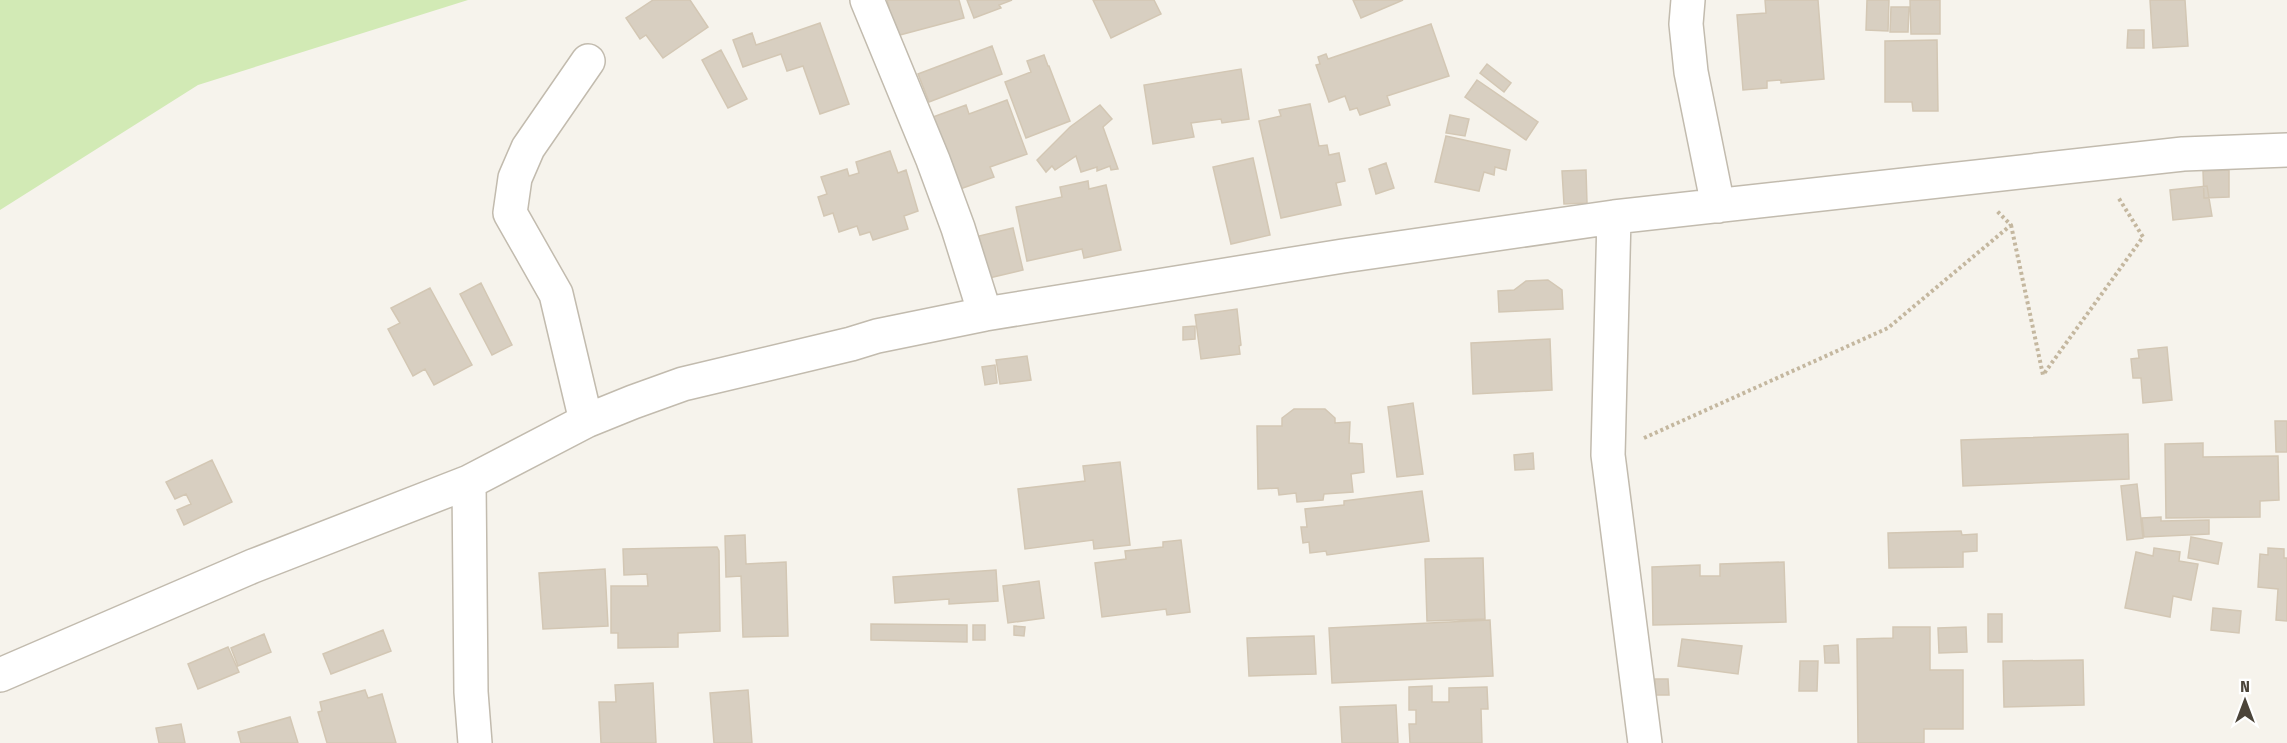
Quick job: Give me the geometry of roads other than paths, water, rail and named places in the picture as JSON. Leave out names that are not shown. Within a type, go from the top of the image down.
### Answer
[{"type":"street","points":[[867,0],[933,160],[958,228],[985,314]]},
{"type":"street","points":[[1688,0],[1686,24],[1691,72],[1718,206]]},
{"type":"street","points":[[586,421],[556,294],[510,213],[515,177],[528,148],[588,61]]},
{"type":"street","points":[[0,675],[253,566],[469,482],[586,421],[683,384],[877,336],[985,314],[1343,256],[1614,217],[2183,154],[2287,150]]},
{"type":"street","points":[[1614,217],[1608,455],[1645,743]]},
{"type":"street","points":[[469,482],[471,692],[475,743]]}]
